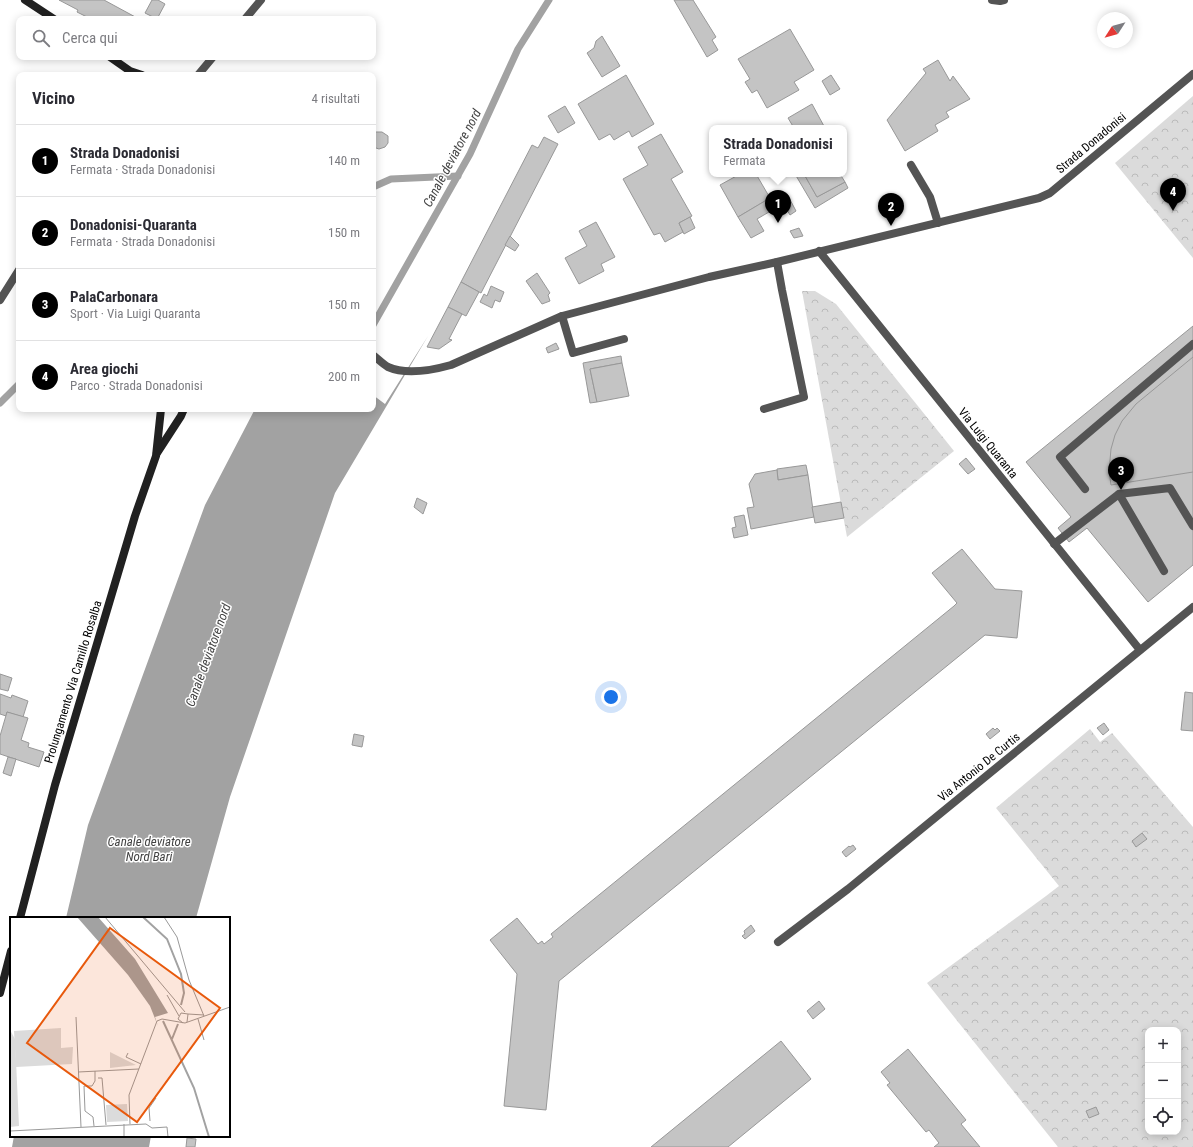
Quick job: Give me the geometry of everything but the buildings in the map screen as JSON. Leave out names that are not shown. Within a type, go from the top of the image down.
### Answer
[{"type":"street","points":[[25,0],[49,16]]},
{"type":"street","points":[[248,16],[261,0]]},
{"type":"street","points":[[992,0],[1004,0]]},
{"type":"street","points":[[114,60],[128,72]]},
{"type":"street","points":[[200,72],[210,60]]},
{"type":"street","name":"Strada Donadonisi","points":[[376,357],[388,367],[402,370],[433,370],[451,365],[562,316],[709,277],[777,262],[1045,196],[1193,74]]},
{"type":"street","points":[[911,165],[930,197],[938,222]]},
{"type":"street","name":"Via Luigi Quaranta","points":[[819,251],[1140,650]]},
{"type":"street","points":[[764,409],[804,398],[777,262]]},
{"type":"street","points":[[0,300],[16,275]]},
{"type":"street","points":[[562,316],[573,353],[624,339]]},
{"type":"street","points":[[1085,489],[1060,457],[1193,344]]},
{"type":"street","name":"Prolungamento Via Camillo Rosalba","points":[[156,456],[161,412]]},
{"type":"street","name":"Prolungamento Via Camillo Rosalba","points":[[20,917],[55,785],[135,516],[156,456],[183,412]]},
{"type":"street","points":[[1054,544],[1119,494],[1170,488],[1193,526]]},
{"type":"street","points":[[1119,494],[1164,571]]},
{"type":"street","name":"Via Antonio De Curtis","points":[[778,942],[848,889],[1193,607]]},
{"type":"street","points":[[0,993],[10,955]]},
{"type":"green space","points":[[1193,96],[1193,258],[1115,163]]},
{"type":"green space","points":[[802,291],[815,291],[836,304],[954,451],[847,537]]},
{"type":"green space","points":[[1090,729],[1100,742],[1112,733],[1193,827],[1193,1147],[1058,1147],[927,983],[1059,886],[996,808]]},
{"type":"water","name":"Canale deviatore Nord Bari","points":[[428,336],[335,493],[230,797],[196,917],[66,917],[88,825],[205,505],[253,412],[376,412],[376,397],[385,404]]},
{"type":"water","points":[[14,1137],[151,1137],[149,1147],[12,1147]]},
{"type":"waterway","name":"Canale deviatore nord","points":[[376,320],[470,154],[518,49],[549,0]]},
{"type":"waterway","points":[[376,186],[391,179],[458,176]]},
{"type":"waterway","points":[[0,403],[16,387]]},
{"type":"place","name":"Area giochi","points":[[1173,211]]},
{"type":"place","name":"Strada Donadonisi","points":[[778,223]]},
{"type":"place","name":"Donadonisi-Quaranta","points":[[891,226]]},
{"type":"place","name":"PalaCarbonara","points":[[1121,490]]}]
